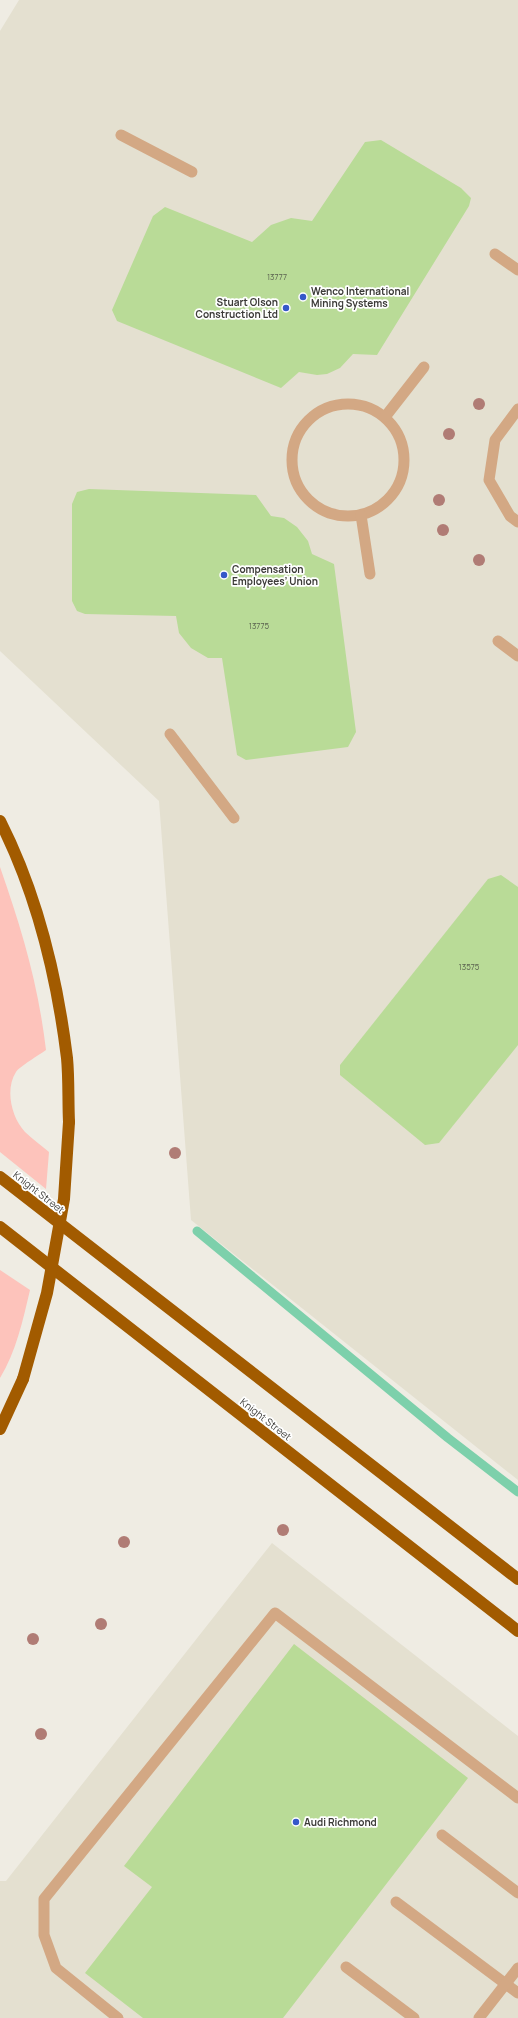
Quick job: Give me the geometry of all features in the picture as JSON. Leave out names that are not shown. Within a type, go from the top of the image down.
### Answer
[{"type":"highway","points":[[0,821],[20,863],[41,931],[57,994],[67,1060],[69,1122],[64,1199],[47,1293],[23,1378],[0,1429]]},
{"type":"highway","name":"Knight Street","points":[[0,1177],[518,1579]]},
{"type":"highway","name":"Knight Street","points":[[0,1227],[518,1631]]},
{"type":"street","points":[[121,135],[192,172]]},
{"type":"street","points":[[495,254],[518,270]]},
{"type":"street","points":[[385,417],[424,367]]},
{"type":"street","points":[[350,403],[369,407],[385,417],[397,431],[403,447],[403,470],[400,482],[391,497],[377,508],[361,515],[341,516],[323,511],[307,500],[296,484],[291,465],[292,446],[300,428],[314,414],[331,405],[350,403]]},
{"type":"street","points":[[518,409],[495,440],[489,480],[510,516],[518,522]]},
{"type":"street","points":[[361,515],[370,574]]},
{"type":"street","points":[[498,641],[518,656]]},
{"type":"street","points":[[170,734],[234,818]]},
{"type":"street","points":[[118,2018],[56,1968],[44,1935],[44,1899],[275,1613],[518,1798]]},
{"type":"street","points":[[442,1835],[518,1893]]},
{"type":"street","points":[[396,1902],[518,1993]]},
{"type":"street","points":[[346,1967],[414,2018]]},
{"type":"street","points":[[479,2018],[518,1968]]},
{"type":"shaded area","points":[[19,0],[518,0],[518,1480],[191,1220],[159,801],[0,651],[0,31]]},
{"type":"shaded area","points":[[0,867],[34,979],[43,1025],[46,1050],[16,1072],[11,1086],[11,1103],[20,1126],[28,1135],[49,1152],[46,1189],[0,1152]]},
{"type":"shaded area","points":[[0,1270],[30,1290],[15,1347],[0,1378]]},
{"type":"shaded area","points":[[272,1543],[518,1736],[518,2018],[0,2018],[0,1881],[6,1881]]},
{"type":"building","points":[[381,140],[461,188],[471,198],[469,206],[377,355],[353,354],[340,368],[327,374],[317,375],[299,372],[281,388],[117,321],[112,310],[153,216],[165,207],[252,242],[271,225],[291,218],[312,221],[365,142]]},
{"type":"building","points":[[89,489],[256,495],[271,516],[284,518],[297,527],[308,541],[312,554],[334,564],[356,732],[348,747],[246,760],[237,755],[222,658],[208,658],[191,648],[179,633],[176,616],[85,614],[77,611],[72,601],[72,504],[77,492]]},
{"type":"building","points":[[501,875],[518,887],[518,1045],[439,1143],[425,1145],[340,1075],[340,1065],[488,879]]},
{"type":"building","name":"Audi Richmond","points":[[294,1644],[468,1778],[283,2018],[143,2018],[85,1973],[152,1887],[124,1866]]},
{"type":"waterway","points":[[197,1231],[448,1438],[518,1492]]},
{"type":"place","name":"Wenco International Mining Systems","points":[[303,297]]},
{"type":"place","name":"Stuart Olson Construction Ltd","points":[[286,308]]},
{"type":"place","name":"Compensation Employees’ Union","points":[[224,575]]},
{"type":"place","name":"Audi Richmond","points":[[296,1822]]}]
